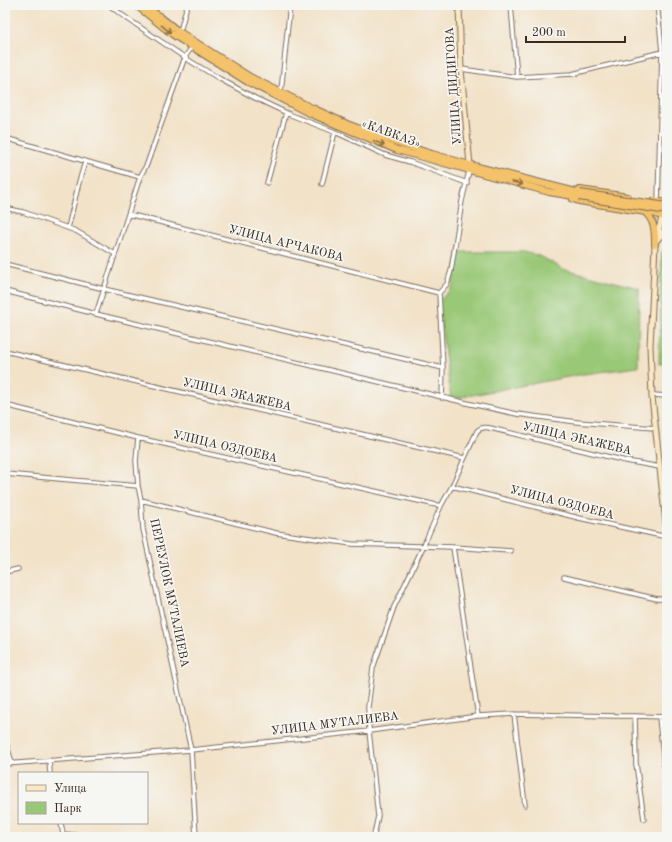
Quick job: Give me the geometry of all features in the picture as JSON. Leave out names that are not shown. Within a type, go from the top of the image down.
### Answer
[{"type":"highway","name":"«КАВКАЗ»","points":[[136,5],[172,34],[248,82],[309,113],[397,150],[470,168],[552,185],[667,203]]},
{"type":"highway","name":"«КАВКАЗ»","points":[[145,5],[178,31],[250,77],[348,124],[397,143],[470,168],[549,192],[580,195],[666,209]]},
{"type":"highway","name":"«КАВКАЗ»","points":[[552,185],[580,195]]},
{"type":"highway","points":[[549,192],[579,201],[657,214],[665,218]]},
{"type":"highway","points":[[645,212],[650,216],[654,225],[655,244]]},
{"type":"main road","name":"УЛИЦА ДИДИГОВА","points":[[459,5],[460,69],[470,168]]},
{"type":"main road","points":[[666,209],[665,218],[655,244],[650,346],[652,395],[667,532]]},
{"type":"main road","points":[[655,244],[667,227]]},
{"type":"street","points":[[109,5],[185,57],[227,83],[255,98],[286,113],[335,132],[385,155],[410,162],[467,183]]},
{"type":"street","points":[[178,31],[181,28],[187,5]]},
{"type":"street","points":[[281,92],[290,5]]},
{"type":"street","points":[[511,5],[517,77]]},
{"type":"street","points":[[657,5],[662,52],[658,202]]},
{"type":"street","points":[[96,314],[140,177],[147,164],[185,57],[192,47]]},
{"type":"street","points":[[460,69],[517,77],[572,74],[662,52]]},
{"type":"street","points":[[267,183],[286,113]]},
{"type":"street","points":[[322,184],[335,132]]},
{"type":"street","points":[[5,138],[140,177]]},
{"type":"street","points":[[68,228],[85,162]]},
{"type":"street","points":[[442,398],[443,368],[439,293],[447,284],[451,271],[462,201],[470,168]]},
{"type":"street","points":[[5,208],[23,212],[76,231],[115,254]]},
{"type":"street","name":"УЛИЦА АРЧАКОВА","points":[[128,214],[439,293]]},
{"type":"street","points":[[5,264],[104,290],[443,368]]},
{"type":"street","points":[[5,291],[442,398],[517,414],[577,422],[656,428]]},
{"type":"street","name":"УЛИЦА ЭКАЖЕВА","points":[[5,351],[464,458],[477,431],[480,428],[490,428],[626,461],[660,466]]},
{"type":"street","points":[[652,395],[667,396]]},
{"type":"street","name":"УЛИЦА ОЗДОЕВА","points":[[5,405],[138,438],[441,506]]},
{"type":"street","name":"ПЕРЕУЛОК МУТАЛИЕВА","points":[[138,438],[136,461],[143,529],[191,750],[196,837]]},
{"type":"street","points":[[371,837],[374,835],[378,816],[368,707],[373,668],[394,607],[464,458]]},
{"type":"street","points":[[5,474],[138,486]]},
{"type":"street","name":"УЛИЦА ОЗДОЕВА","points":[[452,486],[579,518],[667,537]]},
{"type":"street","points":[[141,500],[276,533],[352,544],[453,547],[511,551]]},
{"type":"street","points":[[453,547],[478,716]]},
{"type":"street","points":[[5,572],[18,569]]},
{"type":"street","points":[[564,577],[658,599],[667,599]]},
{"type":"street","points":[[514,714],[525,805]]},
{"type":"street","name":"УЛИЦА МУТАЛИЕВА","points":[[5,764],[191,750],[369,731],[478,716],[514,714],[667,717]]},
{"type":"street","points":[[635,716],[636,764],[644,819]]},
{"type":"street","points":[[659,717],[664,765]]},
{"type":"street","points":[[5,739],[12,763]]},
{"type":"street","points":[[49,760],[50,772]]},
{"type":"street","points":[[61,824],[63,834],[98,837]]},
{"type":"green space","points":[[458,252],[524,252],[540,256],[563,269],[639,288],[638,367],[584,374],[451,399],[438,302],[452,288]]},
{"type":"green space","points":[[662,252],[667,252],[667,363],[659,364]]}]
